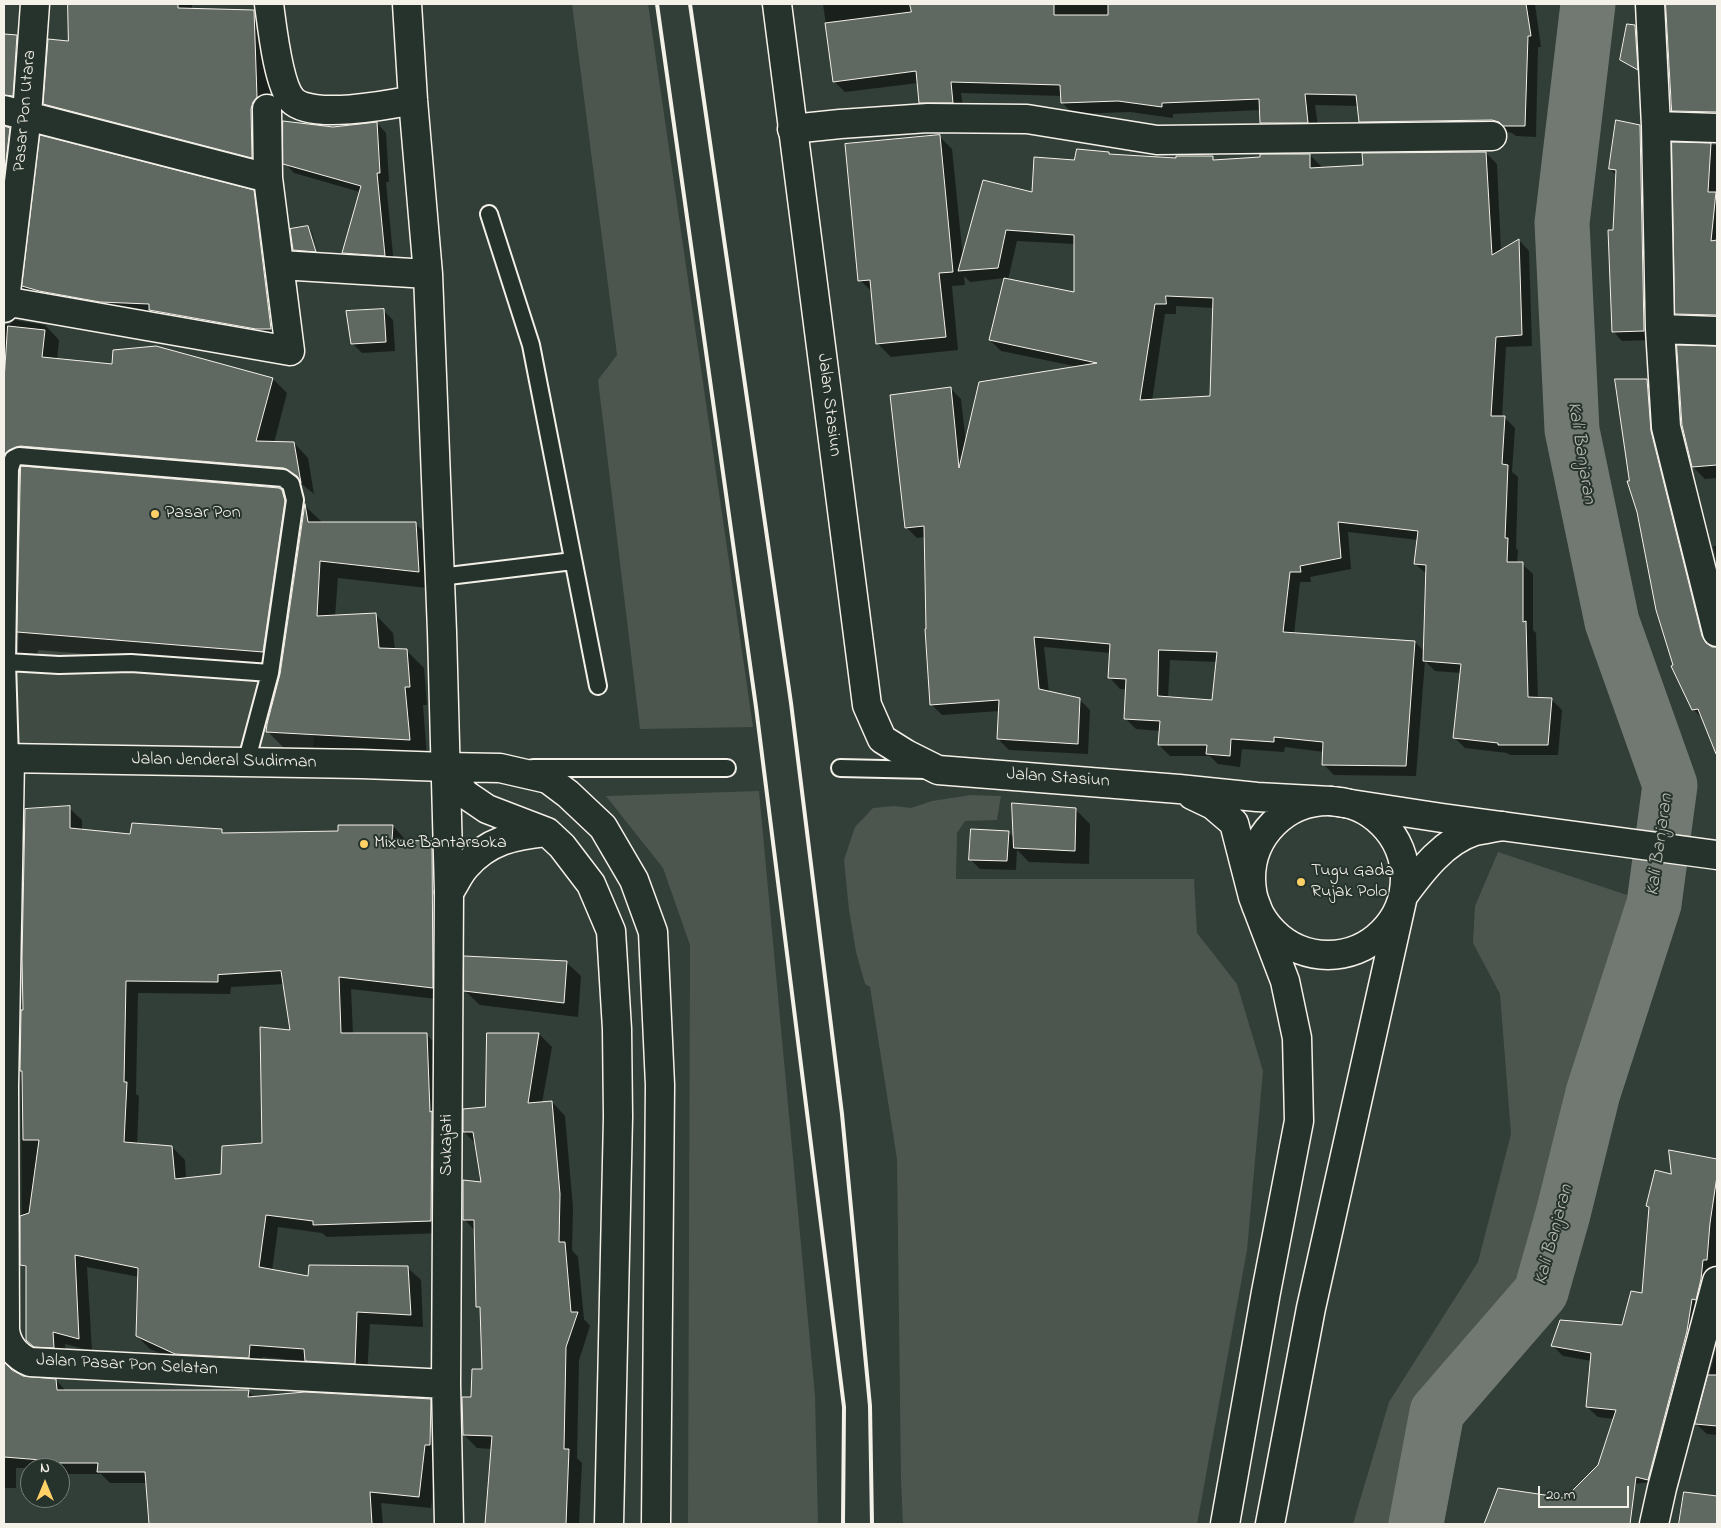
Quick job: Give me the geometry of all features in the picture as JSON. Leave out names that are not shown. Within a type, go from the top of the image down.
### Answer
[{"type":"main road","name":"Pasar Pon Utara","points":[[4,304],[15,112],[34,4]]},
{"type":"main road","points":[[269,4],[278,67],[292,100],[299,105],[320,110],[351,110],[413,100]]},
{"type":"main road","name":"Sukajati","points":[[407,4],[428,274],[450,892],[446,1384],[449,1524]]},
{"type":"main road","name":"Jalan Stasiun","points":[[777,4],[867,705],[882,739],[938,770],[1257,797],[1331,801]]},
{"type":"main road","points":[[1650,4],[1656,126],[1660,329],[1666,428],[1717,632]]},
{"type":"main road","points":[[4,304],[290,351],[268,178],[267,108]]},
{"type":"main road","points":[[15,112],[268,178]]},
{"type":"main road","points":[[792,129],[928,118],[1027,119],[1157,140],[1492,136]]},
{"type":"main road","points":[[1656,126],[1717,128]]},
{"type":"main road","points":[[280,265],[428,274]]},
{"type":"main road","points":[[1660,329],[1717,331]]},
{"type":"main road","name":"Jalan Jenderal Sudirman","points":[[7,759],[500,768],[548,779],[568,794],[603,828],[634,880],[653,932],[660,1085],[656,1524]]},
{"type":"main road","name":"Jalan Pasar Pon Selatan","points":[[7,759],[4,1086],[5,1330],[6,1339],[16,1354],[30,1362],[446,1384]]},
{"type":"main road","points":[[445,766],[465,794],[487,809],[547,832],[562,846],[591,884],[611,931],[618,1029],[618,1117],[609,1524]]},
{"type":"main road","name":"Jalan Stasiun","points":[[1179,789],[1213,805],[1234,823],[1253,896]]},
{"type":"main road","points":[[1270,1524],[1312,1308],[1403,896],[1405,873],[1400,851],[1390,831],[1373,815],[1353,805],[1331,801]]},
{"type":"main road","points":[[1225,1524],[1266,1292],[1299,1121],[1297,1038],[1285,981],[1253,896],[1250,876],[1254,856],[1262,838],[1275,822],[1291,810],[1310,803],[1331,801],[1717,855]]},
{"type":"main road","points":[[1253,896],[1263,920],[1280,939],[1303,951],[1328,955],[1354,950],[1376,938],[1394,919],[1403,896],[1427,865],[1449,845],[1474,832],[1503,826]]},
{"type":"main road","points":[[450,892],[465,866],[491,845],[517,835],[547,832]]},
{"type":"main road","points":[[1654,1524],[1717,1281]]},
{"type":"lane","points":[[489,214],[531,345],[598,686]]},
{"type":"lane","points":[[7,759],[10,469],[13,459],[19,456],[283,478],[291,484],[295,500],[270,673],[246,763]]},
{"type":"lane","points":[[440,577],[573,561]]},
{"type":"lane","points":[[7,662],[59,665],[131,663],[270,673]]},
{"type":"lane","points":[[500,768],[727,768]]},
{"type":"lane","name":"Jalan Stasiun","points":[[840,768],[938,770]]},
{"type":"shaded area","points":[[572,4],[648,4],[753,727],[640,729],[598,380],[617,355]]},
{"type":"shaded area","name":"Pasar Pon","points":[[4,434],[294,442],[319,587],[313,764],[4,758]]},
{"type":"shaded area","points":[[759,791],[815,1396],[818,1524],[688,1524],[690,945],[663,868],[606,796]]},
{"type":"shaded area","points":[[971,795],[1001,796],[997,820],[965,821],[957,833],[956,879],[1194,879],[1197,933],[1237,984],[1263,1071],[1247,1250],[1197,1524],[903,1524],[897,1159],[870,987],[865,984],[856,952],[849,910],[844,860],[855,827],[873,808],[894,806],[911,808],[932,801]]},
{"type":"shaded area","points":[[1498,852],[1654,904],[1593,1093],[1563,1214],[1541,1292],[1437,1412],[1416,1524],[1353,1524],[1389,1402],[1478,1262],[1511,1134],[1500,994],[1473,943],[1475,906]]},
{"type":"building","points":[[68,4],[178,4],[178,8],[254,10],[257,97],[251,109],[252,158],[43,104],[48,39],[68,41]]},
{"type":"building","points":[[910,4],[1054,4],[1054,15],[1108,15],[1108,4],[1526,4],[1531,36],[1528,36],[1525,126],[1503,126],[1499,122],[1492,120],[1359,122],[1356,95],[1305,94],[1308,123],[1260,123],[1259,99],[1162,103],[1162,107],[1118,101],[1061,103],[1060,85],[951,82],[953,103],[919,103],[916,71],[833,82],[825,23],[911,12]]},
{"type":"building","points":[[1666,4],[1717,4],[1717,112],[1672,111]]},
{"type":"building","points":[[1627,24],[1635,25],[1638,70],[1620,60]]},
{"type":"building","points":[[4,34],[17,35],[13,96],[4,95]]},
{"type":"building","points":[[1616,120],[1640,125],[1644,331],[1612,332],[1608,230],[1613,230],[1616,170],[1609,169]]},
{"type":"building","points":[[283,121],[333,127],[377,122],[380,173],[377,173],[385,256],[342,253],[361,186],[283,164]]},
{"type":"building","points":[[4,126],[10,128],[4,178]]},
{"type":"building","points":[[40,135],[254,190],[271,329],[256,329],[149,310],[149,304],[100,302],[22,286]]},
{"type":"building","points":[[940,135],[953,272],[939,273],[946,337],[876,344],[870,280],[858,281],[845,144]]},
{"type":"building","points":[[1672,142],[1711,143],[1708,192],[1716,192],[1711,241],[1717,240],[1717,315],[1675,314]]},
{"type":"building","points":[[1077,149],[1109,152],[1109,154],[1176,158],[1176,156],[1213,156],[1213,160],[1260,157],[1260,154],[1310,154],[1310,168],[1363,165],[1362,153],[1486,152],[1492,255],[1519,239],[1522,335],[1496,337],[1491,416],[1505,416],[1502,464],[1508,465],[1505,538],[1508,538],[1507,562],[1523,562],[1523,622],[1526,621],[1528,697],[1552,698],[1548,745],[1498,745],[1498,743],[1453,738],[1461,664],[1423,661],[1426,565],[1414,564],[1418,531],[1338,522],[1341,558],[1300,566],[1301,572],[1290,572],[1283,632],[1415,641],[1406,766],[1322,765],[1323,742],[1274,737],[1274,742],[1231,739],[1230,756],[1206,754],[1207,745],[1158,745],[1160,721],[1124,719],[1126,679],[1108,678],[1110,644],[1034,637],[1039,689],[1080,698],[1078,744],[997,739],[999,700],[930,705],[925,629],[924,526],[905,528],[890,395],[951,387],[959,468],[979,382],[1097,363],[989,340],[1004,278],[1074,292],[1074,235],[1006,230],[998,268],[958,271],[983,180],[1032,192],[1034,157],[1074,160]],"holes":[[[1166,296],[1213,298],[1210,396],[1140,400],[1155,304],[1166,304]],[[1159,650],[1217,652],[1212,700],[1158,696]]]},
{"type":"building","points":[[308,226],[316,252],[293,250],[290,229]]},
{"type":"building","points":[[384,309],[386,342],[351,344],[346,311]]},
{"type":"building","points":[[8,326],[45,330],[42,357],[112,364],[113,350],[156,346],[273,378],[256,441],[294,442],[301,483],[297,476],[284,468],[20,446],[9,450],[4,455],[4,381]]},
{"type":"building","points":[[1677,345],[1717,346],[1717,465],[1692,467],[1682,425]]},
{"type":"building","points":[[1615,379],[1647,379],[1651,431],[1702,636],[1706,643],[1712,647],[1717,647],[1717,754],[1698,709],[1692,710],[1671,666],[1673,665],[1656,610],[1637,512],[1627,481],[1629,481]]},
{"type":"building","name":"Pasar Pon","points":[[21,466],[279,488],[282,490],[285,501],[263,652],[17,632]]},
{"type":"building","points":[[305,504],[308,522],[416,522],[419,572],[320,561],[317,616],[376,613],[379,648],[407,649],[410,687],[405,687],[410,740],[266,732],[280,674]]},
{"type":"building","points":[[1012,803],[1076,808],[1075,851],[1014,848]]},
{"type":"building","points":[[70,806],[70,828],[130,834],[132,823],[222,829],[222,833],[338,831],[338,825],[393,825],[392,840],[432,841],[433,988],[339,977],[341,1033],[427,1033],[430,1112],[432,1111],[431,1221],[313,1225],[313,1221],[266,1215],[259,1267],[308,1276],[309,1265],[408,1266],[411,1315],[357,1312],[355,1364],[305,1361],[304,1349],[250,1345],[249,1358],[175,1354],[136,1336],[138,1268],[75,1255],[79,1339],[53,1332],[54,1348],[34,1347],[26,1340],[26,1266],[20,1265],[20,1216],[29,1213],[39,1140],[23,1140],[22,1071],[20,1071],[21,1010],[23,1010],[22,958],[25,809]],"holes":[[[281,971],[290,1030],[260,1027],[262,1143],[222,1146],[221,1174],[175,1179],[172,1146],[124,1142],[127,1082],[124,1082],[126,981],[218,982],[218,975]]]},
{"type":"building","points":[[971,829],[1009,831],[1007,861],[969,860]]},
{"type":"building","points":[[464,956],[567,961],[564,1003],[464,991]]},
{"type":"building","points":[[487,1033],[539,1033],[528,1103],[552,1101],[560,1194],[559,1242],[565,1242],[571,1312],[578,1312],[566,1347],[564,1449],[569,1449],[566,1524],[485,1524],[492,1436],[463,1435],[462,1397],[471,1397],[472,1369],[482,1369],[480,1307],[476,1307],[474,1220],[463,1220],[463,1180],[481,1182],[473,1132],[463,1132],[463,1109],[485,1107]]},
{"type":"building","points":[[1669,1150],[1717,1159],[1717,1176],[1707,1260],[1703,1260],[1696,1300],[1692,1299],[1687,1331],[1648,1480],[1636,1477],[1630,1524],[1484,1524],[1498,1488],[1565,1498],[1598,1465],[1616,1410],[1586,1407],[1591,1353],[1551,1346],[1560,1320],[1622,1325],[1631,1291],[1642,1293],[1649,1207],[1646,1206],[1655,1170],[1671,1174]]},
{"type":"building","points":[[4,1362],[12,1370],[23,1376],[56,1379],[57,1390],[249,1390],[248,1397],[305,1392],[431,1399],[430,1445],[425,1445],[419,1497],[370,1492],[372,1524],[149,1524],[145,1472],[97,1472],[98,1463],[70,1463],[70,1458],[4,1457]]},
{"type":"building","points":[[1708,1375],[1717,1375],[1717,1426],[1695,1424]]},
{"type":"building","points":[[1684,1492],[1717,1496],[1717,1524],[1679,1524]]},
{"type":"waterway","name":"Kali Banjaran","points":[[1416,1524],[1437,1412],[1541,1292],[1563,1214],[1593,1093],[1654,904],[1670,785],[1612,622],[1572,430],[1562,223],[1588,4]]},
{"type":"railway","points":[[657,4],[756,707],[844,1407],[843,1524]]},
{"type":"railway","points":[[690,4],[791,703],[842,1114],[870,1406],[872,1524]]},
{"type":"place","name":"Pasar Pon","points":[[155,514]]},
{"type":"place","name":"Mixue Bantarsoka","points":[[364,844]]},
{"type":"place","name":"Tugu Gada Rujak Polo","points":[[1301,882]]}]
